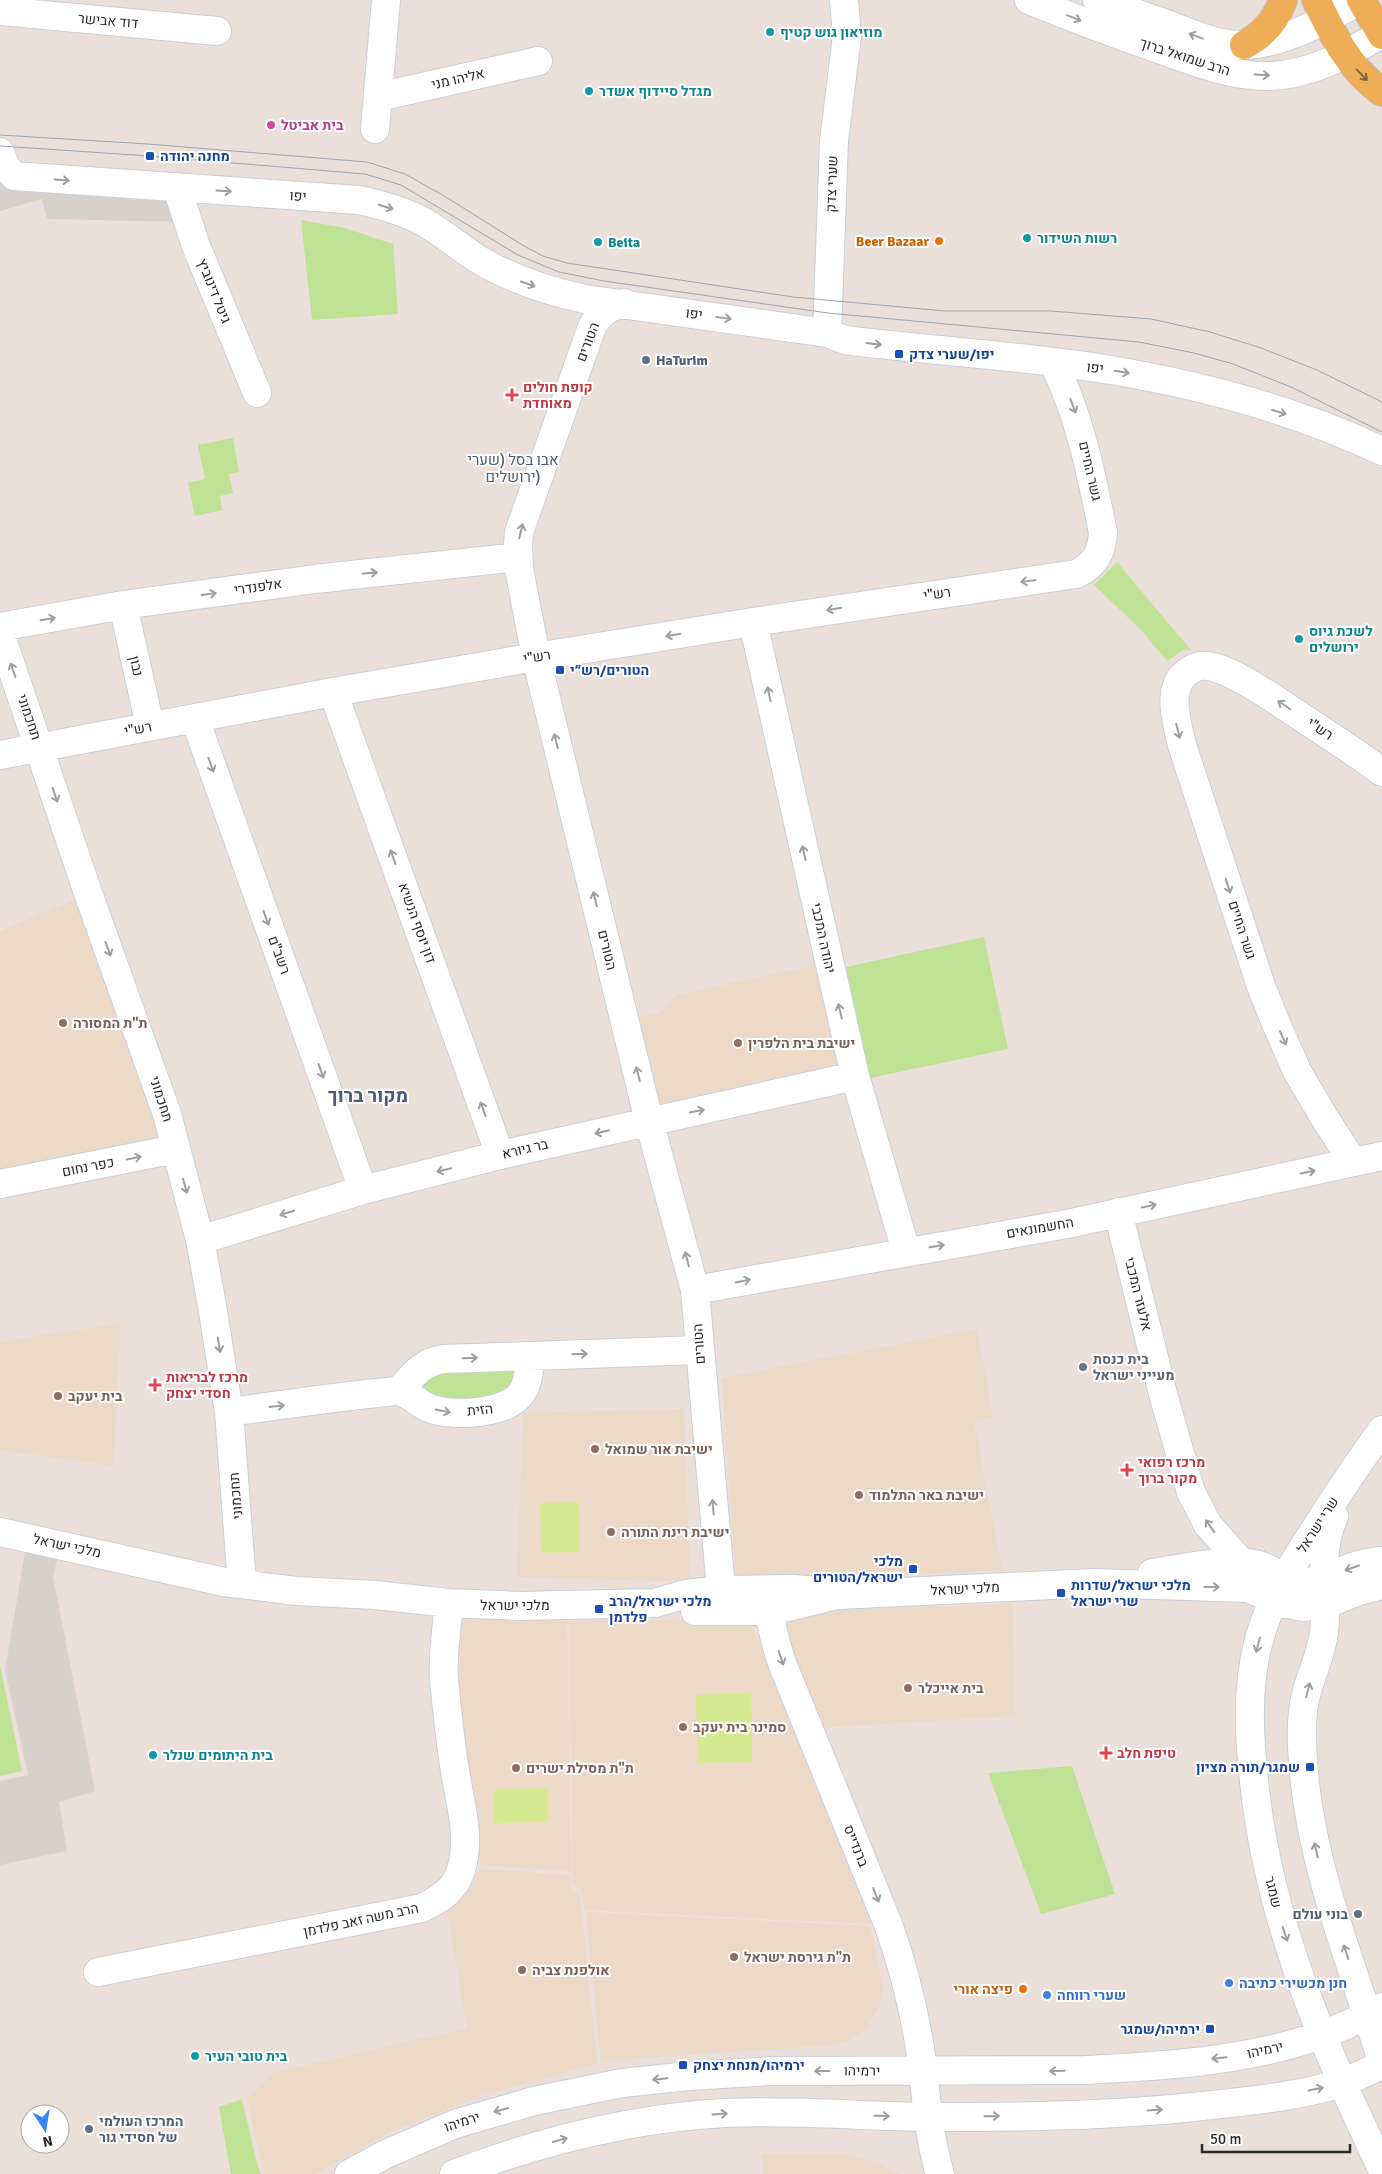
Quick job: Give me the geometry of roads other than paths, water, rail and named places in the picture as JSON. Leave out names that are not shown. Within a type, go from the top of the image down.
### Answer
[{"type":"main road","points":[[1244,45],[1257,38],[1267,28],[1277,15],[1283,0]]},
{"type":"main road","points":[[1361,0],[1382,30]]},
{"type":"main road","points":[[1321,10],[1344,55],[1365,79],[1382,92]]},
{"type":"street","points":[[375,130],[386,0]]},
{"type":"street","name":"שערי צדק","points":[[844,0],[848,36]]},
{"type":"street","name":"שערי צדק","points":[[827,333],[834,141],[848,36],[858,0]]},
{"type":"street","name":"הרב שמואל ברוך","points":[[1029,0],[1200,64],[1241,74],[1271,76],[1312,68],[1344,55],[1382,30]]},
{"type":"street","name":"הרב שמואל ברוך","points":[[1097,0],[1199,37],[1222,43],[1244,45],[1272,40],[1321,10],[1361,0]]},
{"type":"street","name":"דוד אבישר","points":[[0,11],[217,32]]},
{"type":"street","name":"אליהו מני","points":[[378,97],[538,61]]},
{"type":"street","name":"יפו","points":[[0,152],[6,166],[14,176],[359,200],[381,204],[424,222],[482,261],[520,281],[550,292],[827,333],[845,340],[1053,362],[1165,380],[1234,398],[1320,426],[1382,451]]},
{"type":"street","name":"גיטל דינוביץ","points":[[177,188],[196,246],[257,393]]},
{"type":"street","name":"הטורים","points":[[624,303],[608,308],[597,317],[592,327],[519,532],[518,557],[536,658],[649,1121],[695,1290],[721,1590]]},
{"type":"street","name":"גשר החיים","points":[[1053,362],[1063,382],[1081,431],[1103,532],[1102,546],[1095,561],[1076,574]]},
{"type":"street","name":"אלפנדרי","points":[[0,627],[123,605],[315,579],[518,557]]},
{"type":"street","name":"רש\"י","points":[[0,755],[40,749],[150,726],[333,692],[753,622],[1076,574]]},
{"type":"street","name":"נבון","points":[[123,605],[150,726]]},
{"type":"street","name":"יהודה המכבי","points":[[753,622],[855,1076],[906,1251]]},
{"type":"street","name":"תחכמוני","points":[[0,633],[167,1114],[200,1240],[229,1412],[243,1578]]},
{"type":"street","name":"רש\"י","points":[[1178,683],[1182,676],[1192,669],[1201,666],[1222,671],[1250,683],[1382,772]]},
{"type":"street","name":"גשר החיים","points":[[1178,683],[1174,716],[1260,986],[1297,1071],[1353,1162]]},
{"type":"street","name":"דון יוסף הנשיא","points":[[333,692],[500,1155]]},
{"type":"street","name":"רשב\"ם","points":[[195,719],[363,1190]]},
{"type":"street","name":"בר גיורא","points":[[200,1240],[363,1190],[500,1155],[855,1076]]},
{"type":"street","name":"כפר נחום","points":[[0,1184],[175,1149]]},
{"type":"street","name":"החשמונאים","points":[[695,1290],[906,1251],[1067,1224],[1382,1156]]},
{"type":"street","name":"אלעזר המכבי","points":[[1118,1212],[1163,1394],[1191,1492],[1208,1525],[1242,1562]]},
{"type":"street","points":[[229,1412],[399,1391],[418,1370],[430,1362],[442,1359],[699,1350]]},
{"type":"street","name":"הזית","points":[[399,1391],[430,1409],[452,1413],[496,1410],[511,1403],[522,1394],[527,1382],[531,1356]]},
{"type":"street","name":"שרי ישראל","points":[[1279,1589],[1314,1532],[1382,1430]]},
{"type":"street","name":"שרי ישראל","points":[[1324,1591],[1323,1554],[1329,1530],[1342,1498],[1366,1452]]},
{"type":"street","name":"מלכי ישראל","points":[[0,1532],[133,1560],[243,1578],[314,1582],[375,1594],[449,1603],[520,1606],[654,1603],[686,1594],[721,1590],[790,1589],[837,1595]]},
{"type":"street","points":[[1242,1562],[1258,1560],[1279,1553],[1314,1532]]},
{"type":"street","points":[[1382,1561],[1353,1567],[1324,1591],[1323,1641],[1303,1711],[1303,1767],[1309,1817],[1319,1862],[1338,1928],[1375,2011],[1382,2061]]},
{"type":"street","name":"מלכי ישראל","points":[[1094,1583],[1159,1572],[1242,1562],[1258,1564],[1290,1605],[1304,1607],[1324,1591]]},
{"type":"street","name":"מלכי ישראל","points":[[654,1603],[666,1607],[696,1611],[772,1611],[837,1595],[1094,1583],[1243,1587],[1257,1590],[1279,1589]]},
{"type":"street","points":[[1324,1591],[1359,1591],[1382,1585]]},
{"type":"street","points":[[772,1611],[777,1596],[790,1589]]},
{"type":"street","name":"שמגר","points":[[1279,1589],[1265,1623],[1253,1668],[1250,1710],[1251,1754],[1264,1853],[1278,1914],[1294,1963],[1341,2083],[1382,2169]]},
{"type":"street","points":[[696,1611],[713,1604],[720,1597],[721,1590]]},
{"type":"street","name":"הרב משה זאב פלדמן","points":[[98,1972],[422,1908],[453,1888],[461,1870],[466,1826],[455,1770],[444,1678],[444,1652],[449,1603]]},
{"type":"street","name":"ברנדייס","points":[[772,1611],[773,1629],[782,1663],[895,1944],[910,1996],[923,2072],[936,2117]]},
{"type":"street","points":[[1284,2046],[1295,2027],[1298,2008],[1298,1988],[1294,1963]]},
{"type":"street","name":"ירמיהו","points":[[349,2174],[418,2139],[455,2124],[586,2089],[660,2079],[771,2071],[923,2072],[1086,2070],[1133,2067],[1231,2057],[1284,2046],[1321,2035],[1375,2011]]},
{"type":"street","points":[[454,2174],[521,2151],[586,2132],[654,2119],[757,2113],[936,2117],[1104,2114],[1186,2108],[1289,2094],[1341,2083],[1382,2065]]},
{"type":"street","points":[[936,2117],[931,2138],[940,2174]]},
{"type":"street","points":[[936,2117],[947,2142],[954,2174]]},
{"type":"tram line","points":[[0,135],[148,144],[367,162],[405,174],[446,197],[524,246],[543,256],[567,263],[793,297],[945,311],[1051,311],[1151,319],[1210,332],[1261,348],[1317,370],[1382,402]]},
{"type":"tram line","points":[[0,146],[150,156],[365,174],[401,185],[518,255],[559,272],[604,281],[828,313],[1139,342],[1194,353],[1233,364],[1291,387],[1382,432]]},
{"type":"place","name":"מוזיאון גוש קטיף","points":[[770,32]]},
{"type":"place","name":"מגדל סיידוף אשדר","points":[[589,91]]},
{"type":"place","name":"בית אביטל","points":[[271,125]]},
{"type":"place","name":"מחנה יהודה","points":[[150,156]]},
{"type":"place","name":"רשות השידור","points":[[1027,238]]},
{"type":"place","name":"Beer Bazaar","points":[[939,241]]},
{"type":"place","name":"Beita","points":[[598,242]]},
{"type":"place","name":"יפו/שערי צדק","points":[[899,354]]},
{"type":"place","name":"HaTurim","points":[[646,360]]},
{"type":"place","name":"קופת חולים מאוחדת","points":[[512,395]]},
{"type":"place","name":"לשכת גיוס ירושלים","points":[[1299,639]]},
{"type":"place","name":"הטורים/רש״י","points":[[560,670]]},
{"type":"place","name":"ת\"ת המסורה","points":[[63,1023]]},
{"type":"place","name":"ישיבת בית הלפרין","points":[[738,1043]]},
{"type":"place","name":"בית כנסת מעייני ישראל","points":[[1083,1367]]},
{"type":"place","name":"מרכז לבריאות חסדי יצחק","points":[[155,1385]]},
{"type":"place","name":"בית יעקב","points":[[58,1396]]},
{"type":"place","name":"ישיבת אור שמואל","points":[[595,1449]]},
{"type":"place","name":"מרכז רפואי מקור ברוך","points":[[1127,1470]]},
{"type":"place","name":"ישיבת באר התלמוד","points":[[859,1495]]},
{"type":"place","name":"ישיבת רינת התורה","points":[[611,1532]]},
{"type":"place","name":"מלכי ישראל/הטורים","points":[[913,1569]]},
{"type":"place","name":"מלכי ישראל/שדרות שרי ישראל","points":[[1061,1593]]},
{"type":"place","name":"מלכי ישראל/הרב פלדמן","points":[[599,1609]]},
{"type":"place","name":"בית אייכלר","points":[[908,1688]]},
{"type":"place","name":"סמינר בית יעקב","points":[[683,1727]]},
{"type":"place","name":"טיפת חלב","points":[[1106,1753]]},
{"type":"place","name":"בית היתומים שנלר","points":[[153,1755]]},
{"type":"place","name":"שמגר/תורה מציון","points":[[1310,1767]]},
{"type":"place","name":"ת\"ת מסילת ישרים","points":[[516,1768]]},
{"type":"place","name":"בוני עולם","points":[[1358,1914]]},
{"type":"place","name":"ת\"ת גירסת ישראל","points":[[734,1957]]},
{"type":"place","name":"אולפנת צביה","points":[[522,1970]]},
{"type":"place","name":"חנן מכשירי כתיבה","points":[[1229,1983]]},
{"type":"place","name":"פיצה אורי","points":[[1023,1989]]},
{"type":"place","name":"שערי רווחה","points":[[1047,1995]]},
{"type":"place","name":"ירמיהו/שמגר","points":[[1210,2029]]},
{"type":"place","name":"בית טובי העיר","points":[[195,2056]]},
{"type":"place","name":"ירמיהו/מנחת יצחק","points":[[683,2065]]},
{"type":"place","name":"המרכז העולמי של חסידי גור","points":[[89,2129]]},
{"type":"district","name":"אבו בסל (שערי ירושלים)","points":[[513,468]]},
{"type":"district","name":"מקור ברוך","points":[[368,1096]]}]
